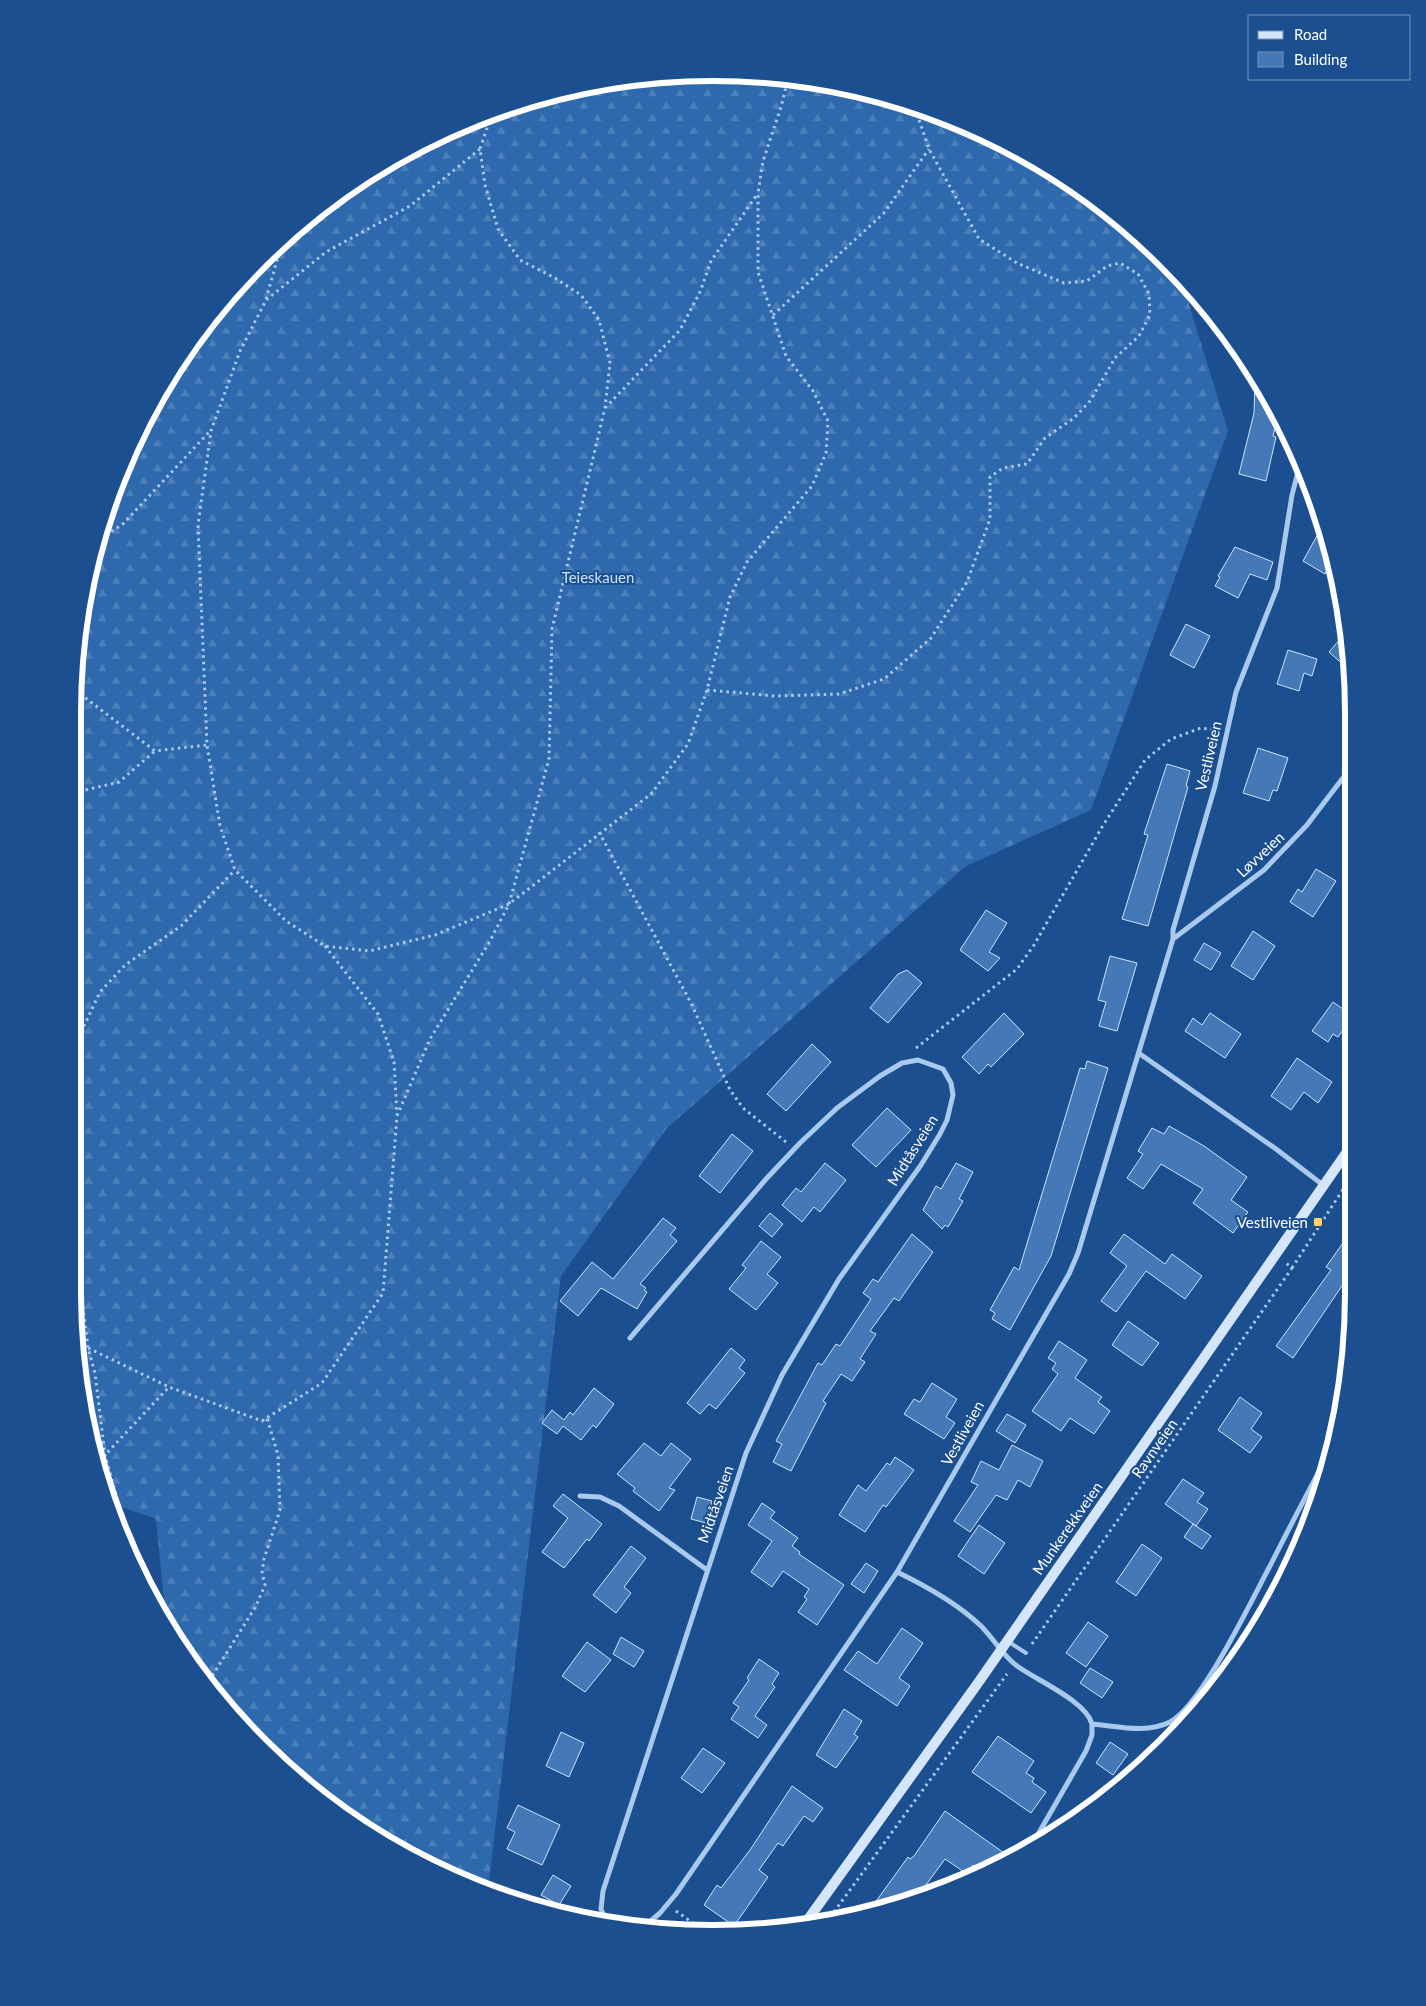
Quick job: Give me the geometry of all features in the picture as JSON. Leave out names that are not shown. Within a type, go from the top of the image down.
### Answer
[{"type":"main road","name":"Munkerekkveien","points":[[809,1917],[1004,1644],[1345,1154]]},
{"type":"street","name":"Vestliveien","points":[[897,1572],[1069,1274],[1090,1218],[1173,939],[1173,930],[1215,786],[1226,732],[1244,670],[1277,588],[1292,494],[1298,473]]},
{"type":"street","name":"Løvveien","points":[[1173,939],[1264,870],[1308,825],[1345,775]]},
{"type":"street","points":[[1140,1054],[1276,1149],[1323,1185]]},
{"type":"street","name":"Midtåsveien","points":[[604,1915],[601,1909],[603,1891],[706,1570],[746,1453],[782,1375],[839,1279],[921,1165],[947,1120],[952,1095],[951,1084],[943,1069],[918,1060],[902,1063]]},
{"type":"street","points":[[630,1338],[794,1148],[837,1108],[880,1076],[902,1063]]},
{"type":"street","points":[[1092,1724],[1148,1729],[1172,1721],[1186,1708],[1226,1649],[1318,1474]]},
{"type":"street","name":"Midtåsveien","points":[[580,1496],[600,1497],[618,1506],[706,1570]]},
{"type":"street","points":[[650,1921],[667,1905],[897,1572],[945,1600],[972,1619],[997,1641],[1004,1644],[1016,1665],[1084,1709],[1092,1724],[1092,1735],[1086,1751],[1038,1834]]},
{"type":"lane","points":[[1004,1644],[1026,1653]]},
{"type":"path","points":[[325,946],[369,951],[435,935],[509,904],[651,794],[688,744],[707,690],[730,597],[747,562],[812,486],[826,453],[828,421],[813,391],[786,356],[758,272],[758,193],[763,162],[786,86]]},
{"type":"path","points":[[707,690],[774,696],[839,694],[884,679],[932,638],[967,582],[990,519],[990,477],[1004,468],[1026,464],[1045,438],[1074,418],[1090,401],[1115,358],[1139,336],[1150,315],[1149,294],[1138,274],[1120,262],[1107,266],[1087,281],[1064,283],[1017,263],[979,239],[929,149],[917,115]]},
{"type":"path","points":[[397,1116],[430,1039],[490,942],[509,904],[549,758],[552,628],[580,504],[605,408],[610,363],[599,320],[581,295],[556,278],[520,260],[498,229],[485,185],[480,148],[489,123]]},
{"type":"path","points":[[266,300],[326,252],[410,206],[480,148]]},
{"type":"path","points":[[772,315],[884,213],[929,149]]},
{"type":"path","points":[[605,408],[680,330],[700,292],[711,261],[758,193]]},
{"type":"path","points":[[84,1344],[169,1387],[262,1421],[322,1383],[382,1293],[397,1116],[394,1062],[378,1014],[325,946],[286,921],[235,870],[220,826],[208,745],[198,525],[211,431],[240,351],[266,300],[279,254]]},
{"type":"path","points":[[108,533],[122,525],[211,431]]},
{"type":"path","points":[[82,695],[155,751]]},
{"type":"path","points":[[902,1063],[932,1034],[1017,969],[1034,945],[1102,827],[1145,760],[1171,739],[1201,728],[1226,732]]},
{"type":"path","points":[[81,791],[119,782],[155,751],[208,745]]},
{"type":"path","points":[[600,832],[692,1004],[730,1090],[743,1108],[794,1148]]},
{"type":"path","points":[[81,1040],[84,1026],[100,992],[125,965],[181,926],[235,870]]},
{"type":"path","name":"Ravnveien","points":[[1026,1653],[1292,1268],[1345,1186]]},
{"type":"path","points":[[1275,1255],[1292,1268]]},
{"type":"path","points":[[81,1298],[88,1348],[95,1373],[105,1455],[119,1507]]},
{"type":"path","points":[[103,1458],[169,1387]]},
{"type":"path","points":[[211,1677],[256,1606],[265,1585],[262,1573],[264,1559],[280,1510],[278,1456],[267,1418]]},
{"type":"path","points":[[833,1913],[1007,1674]]},
{"type":"path","points":[[667,1905],[694,1924]]},
{"type":"green space","name":"Teieskauen","points":[[713,81],[795,87],[836,93],[877,103],[955,129],[1029,166],[1064,188],[1130,238],[1186,294],[1228,431],[1091,810],[966,866],[667,1128],[561,1276],[489,1883],[434,1860],[362,1818],[296,1768],[238,1710],[212,1678],[164,1606],[156,1519],[119,1506],[103,1457],[93,1416],[83,1334],[81,1293],[81,713],[87,631],[93,590],[103,549],[129,471],[166,397],[188,362],[238,296],[266,266],[328,212],[362,188],[397,166],[471,129],[549,103],[590,93],[672,83]]},
{"type":"building","points":[[1255,389],[1275,426],[1273,436],[1276,437],[1266,481],[1239,474],[1254,413]]},
{"type":"building","points":[[1318,534],[1328,569],[1325,574],[1303,561]]},
{"type":"building","points":[[1235,547],[1273,562],[1267,580],[1250,574],[1238,598],[1215,586],[1220,577],[1218,576]]},
{"type":"building","points":[[1186,624],[1210,636],[1194,668],[1170,655]]},
{"type":"building","points":[[1340,639],[1342,664],[1329,652]]},
{"type":"building","points":[[1288,650],[1317,659],[1312,676],[1304,673],[1299,691],[1277,684]]},
{"type":"building","points":[[1258,748],[1288,758],[1277,791],[1273,790],[1269,801],[1243,793]]},
{"type":"building","points":[[1167,764],[1190,771],[1186,786],[1188,787],[1148,926],[1122,919],[1148,835],[1144,834]]},
{"type":"building","points":[[1316,869],[1336,881],[1313,917],[1290,902],[1298,889],[1302,892]]},
{"type":"building","points":[[986,910],[1007,923],[989,952],[1000,958],[988,971],[960,950]]},
{"type":"building","points":[[1253,931],[1275,946],[1253,980],[1231,966]]},
{"type":"building","points":[[1204,943],[1221,953],[1211,970],[1194,960]]},
{"type":"building","points":[[1110,956],[1137,963],[1117,1031],[1099,1026],[1106,1002],[1098,1000]]},
{"type":"building","points":[[907,970],[922,983],[888,1023],[870,1008],[898,974]]},
{"type":"building","points":[[1333,1002],[1345,1010],[1345,1027],[1338,1037],[1333,1034],[1328,1042],[1312,1031]]},
{"type":"building","points":[[1004,1013],[1024,1034],[991,1067],[988,1064],[979,1074],[962,1057]]},
{"type":"building","points":[[1210,1013],[1241,1034],[1225,1058],[1185,1031],[1193,1018],[1202,1025]]},
{"type":"building","points":[[812,1044],[831,1062],[786,1111],[767,1094]]},
{"type":"building","points":[[1297,1058],[1332,1082],[1318,1103],[1304,1092],[1291,1110],[1271,1096]]},
{"type":"building","points":[[1087,1061],[1108,1068],[1051,1256],[1010,1330],[992,1319],[995,1313],[990,1310],[1014,1267],[1019,1270],[1080,1068],[1085,1069]]},
{"type":"building","points":[[887,1108],[911,1130],[876,1167],[852,1145]]},
{"type":"building","points":[[1169,1126],[1204,1146],[1247,1177],[1231,1200],[1248,1212],[1233,1233],[1193,1203],[1203,1189],[1161,1164],[1143,1189],[1127,1178],[1143,1154],[1138,1151],[1152,1128],[1164,1134]]},
{"type":"building","points":[[732,1134],[753,1151],[720,1193],[699,1176]]},
{"type":"building","points":[[825,1163],[846,1180],[820,1212],[814,1207],[802,1222],[782,1205],[796,1188],[801,1192]]},
{"type":"building","points":[[956,1163],[973,1172],[959,1199],[963,1201],[948,1227],[945,1225],[942,1229],[923,1210],[936,1186],[941,1189]]},
{"type":"building","points":[[770,1213],[783,1224],[772,1237],[759,1226]]},
{"type":"building","points":[[663,1218],[676,1228],[670,1235],[677,1241],[640,1284],[646,1288],[644,1290],[647,1292],[637,1309],[601,1288],[578,1316],[560,1301],[592,1262],[613,1279]]},
{"type":"building","points":[[912,1234],[933,1252],[899,1301],[894,1298],[870,1331],[876,1334],[860,1359],[865,1362],[852,1381],[841,1374],[823,1401],[826,1403],[791,1471],[773,1462],[782,1444],[776,1441],[818,1363],[822,1365],[836,1344],[840,1346],[871,1299],[863,1293],[873,1279],[878,1282]]},
{"type":"building","points":[[1124,1234],[1165,1264],[1172,1254],[1202,1276],[1185,1299],[1146,1271],[1116,1312],[1101,1301],[1127,1266],[1110,1253]]},
{"type":"building","points":[[1345,1240],[1345,1281],[1293,1358],[1276,1346],[1331,1270],[1326,1267]]},
{"type":"building","points":[[761,1241],[781,1257],[767,1274],[778,1283],[756,1310],[729,1289],[746,1268],[742,1265]]},
{"type":"building","points":[[1128,1321],[1159,1343],[1142,1366],[1112,1345]]},
{"type":"building","points":[[1059,1341],[1087,1360],[1075,1378],[1102,1397],[1098,1402],[1110,1411],[1094,1434],[1070,1418],[1061,1431],[1032,1411],[1058,1374],[1052,1369],[1056,1363],[1048,1358]]},
{"type":"building","points":[[731,1348],[745,1360],[739,1368],[745,1373],[716,1409],[709,1404],[700,1414],[687,1403]]},
{"type":"building","points":[[932,1383],[957,1399],[946,1417],[955,1423],[944,1439],[904,1414],[914,1399],[920,1402]]},
{"type":"building","points":[[594,1388],[614,1404],[596,1428],[593,1425],[581,1440],[563,1426],[557,1434],[542,1423],[552,1410],[564,1420],[570,1412],[573,1415]]},
{"type":"building","points":[[1240,1397],[1262,1413],[1251,1429],[1262,1437],[1250,1453],[1218,1430]]},
{"type":"building","points":[[1007,1414],[1026,1425],[1015,1443],[996,1431]]},
{"type":"building","points":[[644,1443],[661,1456],[671,1443],[691,1459],[669,1488],[675,1490],[659,1511],[633,1491],[635,1488],[617,1474]]},
{"type":"building","points":[[1012,1445],[1043,1461],[1030,1487],[1018,1480],[1007,1500],[996,1495],[970,1532],[954,1521],[978,1485],[971,1482],[981,1461],[999,1470]]},
{"type":"building","points":[[895,1457],[914,1470],[886,1507],[883,1505],[865,1532],[839,1515],[858,1485],[866,1491],[887,1463],[890,1465]]},
{"type":"building","points":[[1183,1479],[1204,1493],[1197,1502],[1208,1509],[1196,1526],[1165,1504]]},
{"type":"building","points":[[563,1494],[602,1524],[589,1541],[587,1539],[564,1568],[542,1552],[568,1518],[553,1506]]},
{"type":"building","points":[[697,1497],[712,1501],[706,1523],[691,1519]]},
{"type":"building","points":[[762,1503],[775,1512],[770,1518],[798,1538],[792,1546],[800,1552],[799,1554],[844,1585],[817,1625],[798,1612],[807,1599],[804,1597],[809,1589],[783,1571],[772,1587],[751,1572],[772,1541],[748,1525]]},
{"type":"building","points":[[1193,1524],[1211,1536],[1202,1549],[1184,1537]]},
{"type":"building","points":[[979,1525],[1005,1543],[984,1574],[958,1556]]},
{"type":"building","points":[[1142,1544],[1162,1558],[1136,1596],[1116,1582]]},
{"type":"building","points":[[631,1546],[646,1558],[624,1587],[631,1593],[616,1613],[593,1595]]},
{"type":"building","points":[[866,1563],[878,1571],[864,1593],[851,1584]]},
{"type":"building","points":[[1088,1622],[1108,1636],[1086,1667],[1066,1653]]},
{"type":"building","points":[[902,1628],[923,1643],[899,1678],[910,1686],[897,1706],[844,1670],[858,1651],[877,1664]]},
{"type":"building","points":[[621,1637],[644,1651],[634,1667],[613,1654]]},
{"type":"building","points":[[587,1642],[611,1660],[585,1692],[562,1676]]},
{"type":"building","points":[[759,1659],[779,1673],[772,1684],[775,1687],[755,1716],[767,1725],[758,1738],[731,1719],[739,1707],[733,1703],[749,1680],[747,1678]]},
{"type":"building","points":[[1090,1668],[1113,1682],[1102,1698],[1080,1683]]},
{"type":"building","points":[[844,1709],[862,1721],[854,1734],[858,1737],[836,1768],[816,1755]]},
{"type":"building","points":[[561,1732],[584,1743],[569,1777],[546,1766]]},
{"type":"building","points":[[998,1736],[1034,1761],[1026,1773],[1034,1778],[1032,1782],[1046,1792],[1031,1813],[972,1772]]},
{"type":"building","points":[[1110,1742],[1128,1754],[1113,1775],[1096,1763]]},
{"type":"building","points":[[703,1748],[725,1763],[702,1793],[681,1778]]},
{"type":"building","points":[[792,1786],[823,1808],[813,1822],[804,1816],[783,1846],[778,1843],[759,1870],[768,1877],[735,1924],[731,1924],[704,1905],[717,1885],[721,1888],[750,1850]]},
{"type":"building","points":[[518,1805],[560,1825],[542,1865],[507,1849],[515,1832],[507,1828]]},
{"type":"building","points":[[945,1811],[1004,1853],[976,1867],[973,1865],[969,1870],[965,1872],[945,1859],[923,1888],[874,1904],[908,1857],[910,1859]]},
{"type":"building","points":[[553,1875],[571,1886],[559,1905],[541,1895]]},
{"type":"place","name":"Vestliveien","points":[[1318,1222]]}]
